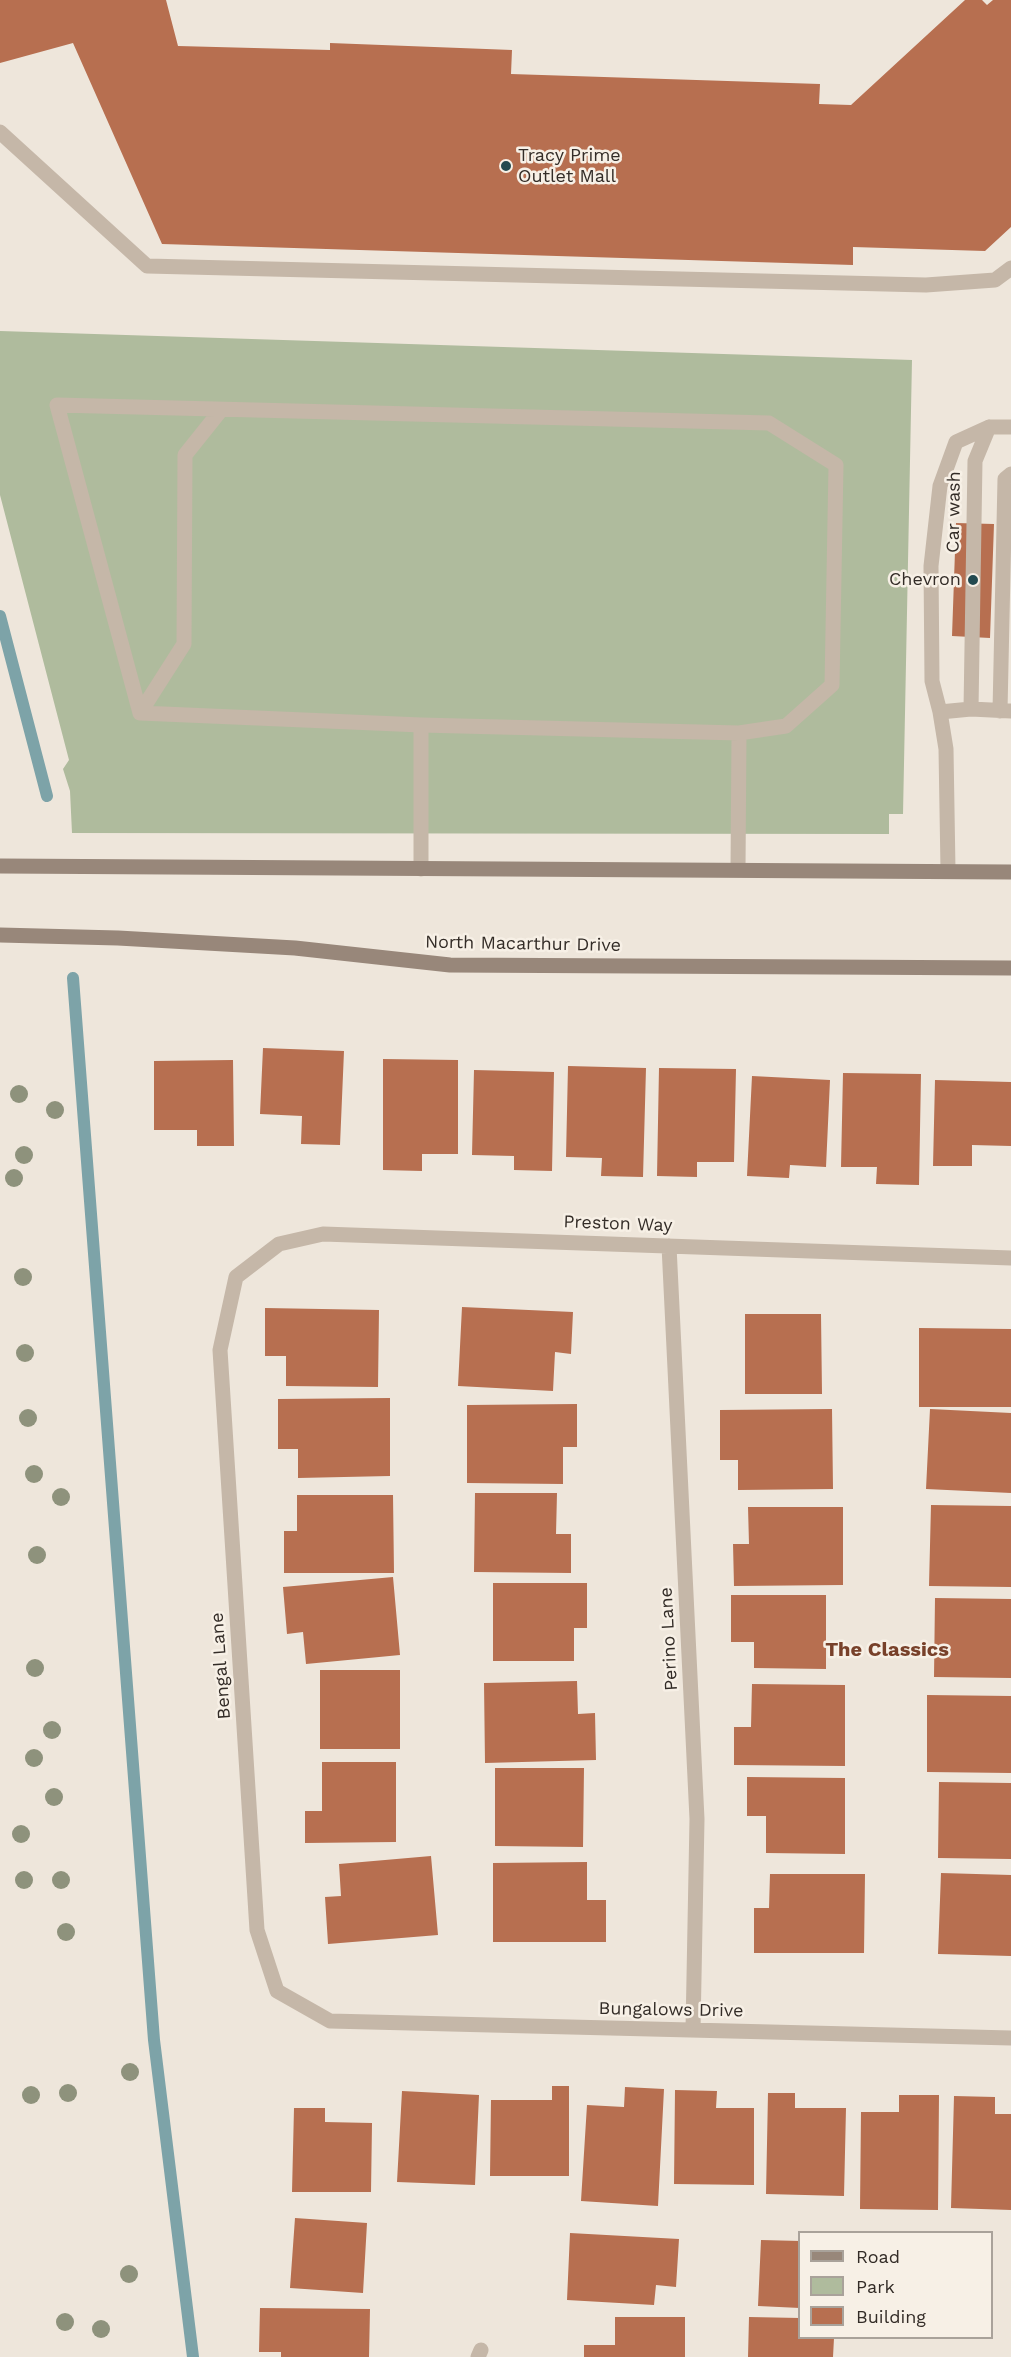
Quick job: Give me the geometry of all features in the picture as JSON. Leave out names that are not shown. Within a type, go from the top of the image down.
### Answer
[{"type":"main road","points":[[0,866],[1011,872]]},
{"type":"main road","name":"North Macarthur Drive","points":[[0,935],[118,938],[296,948],[450,965],[1011,968]]},
{"type":"street","points":[[0,132],[147,266],[926,285],[995,280],[1011,268]]},
{"type":"street","points":[[57,405],[769,423],[836,465],[832,686],[786,726],[739,733],[421,725],[140,713],[57,405]]},
{"type":"street","points":[[140,713],[184,644],[185,455],[221,410]]},
{"type":"street","points":[[948,870],[946,749],[932,681],[930,643],[931,566],[940,486],[956,442],[989,427],[1011,427]]},
{"type":"street","name":"Car wash","points":[[970,710],[975,461],[989,427]]},
{"type":"street","points":[[940,712],[1006,711],[1005,479],[1011,474]]},
{"type":"street","points":[[421,725],[421,869]]},
{"type":"street","points":[[738,869],[739,733]]},
{"type":"street","name":"Preston Way","points":[[236,1278],[279,1244],[323,1234],[1011,1258]]},
{"type":"street","name":"Perino Lane","points":[[669,1246],[697,1819],[693,2030]]},
{"type":"street","name":"Bengal Lane","points":[[236,1278],[220,1350],[257,1930],[277,1991],[330,2021]]},
{"type":"street","name":"Bungalows Drive","points":[[330,2021],[1011,2038]]},
{"type":"green space","points":[[0,331],[912,360],[903,814],[889,814],[889,834],[72,833],[70,791],[63,769],[69,760],[0,495]]},
{"type":"building","points":[[0,0],[166,0],[178,46],[330,50],[330,43],[512,50],[511,74],[820,84],[819,104],[851,105],[965,0],[982,0],[987,5],[993,0],[1011,0],[1011,227],[985,251],[853,247],[853,265],[162,244],[73,43],[0,63]]},
{"type":"building","name":"Chevron","points":[[956,523],[994,524],[990,638],[952,636]]},
{"type":"building","points":[[263,1048],[344,1051],[340,1145],[301,1144],[302,1116],[260,1114]]},
{"type":"building","points":[[383,1059],[458,1060],[458,1154],[422,1154],[422,1171],[383,1170]]},
{"type":"building","points":[[233,1060],[234,1146],[197,1146],[197,1130],[154,1130],[154,1061]]},
{"type":"building","points":[[568,1066],[646,1068],[643,1177],[601,1176],[602,1158],[566,1157]]},
{"type":"building","points":[[659,1068],[736,1069],[734,1162],[697,1162],[697,1177],[657,1176]]},
{"type":"building","points":[[474,1070],[554,1072],[552,1171],[514,1170],[514,1156],[472,1155]]},
{"type":"building","points":[[843,1073],[921,1074],[919,1185],[876,1184],[877,1167],[841,1167]]},
{"type":"building","points":[[752,1076],[830,1080],[826,1167],[790,1165],[789,1178],[747,1176]]},
{"type":"building","points":[[935,1080],[1011,1082],[1011,1146],[972,1145],[972,1166],[933,1166]]},
{"type":"building","points":[[462,1307],[573,1312],[571,1354],[555,1352],[553,1391],[458,1386]]},
{"type":"building","points":[[265,1308],[379,1310],[378,1387],[286,1386],[286,1356],[265,1356]]},
{"type":"building","points":[[745,1314],[821,1314],[822,1394],[745,1394]]},
{"type":"building","points":[[919,1328],[1011,1329],[1011,1407],[919,1407]]},
{"type":"building","points":[[390,1398],[390,1476],[298,1478],[298,1449],[278,1449],[278,1399]]},
{"type":"building","points":[[577,1404],[577,1447],[563,1447],[563,1484],[467,1483],[467,1405]]},
{"type":"building","points":[[832,1409],[833,1489],[738,1490],[738,1460],[720,1460],[720,1410]]},
{"type":"building","points":[[930,1409],[1011,1413],[1011,1493],[926,1489]]},
{"type":"building","points":[[475,1493],[557,1493],[556,1534],[571,1534],[571,1573],[474,1572]]},
{"type":"building","points":[[297,1495],[393,1495],[394,1573],[284,1573],[284,1531],[297,1531]]},
{"type":"building","points":[[931,1505],[1011,1506],[1011,1587],[929,1586]]},
{"type":"building","points":[[748,1507],[843,1507],[843,1585],[734,1586],[733,1544],[749,1544]]},
{"type":"building","points":[[393,1577],[400,1655],[306,1664],[303,1632],[287,1634],[283,1587]]},
{"type":"building","points":[[493,1583],[587,1583],[587,1628],[574,1628],[574,1661],[493,1661]]},
{"type":"building","points":[[731,1595],[826,1595],[826,1669],[754,1668],[754,1642],[731,1642]]},
{"type":"building","points":[[935,1598],[1011,1599],[1011,1678],[934,1677]]},
{"type":"building","points":[[320,1670],[400,1670],[400,1749],[320,1749]]},
{"type":"building","points":[[577,1681],[578,1714],[595,1713],[596,1760],[485,1763],[484,1683]]},
{"type":"building","points":[[752,1684],[845,1685],[845,1766],[734,1765],[734,1727],[751,1727]]},
{"type":"building","points":[[927,1695],[1011,1696],[1011,1773],[927,1772]]},
{"type":"building","points":[[322,1762],[396,1762],[396,1842],[305,1843],[305,1811],[322,1811]]},
{"type":"building","points":[[495,1768],[584,1768],[583,1847],[495,1846]]},
{"type":"building","points":[[747,1777],[845,1778],[845,1854],[766,1853],[766,1816],[747,1816]]},
{"type":"building","points":[[939,1782],[1011,1783],[1011,1859],[938,1858]]},
{"type":"building","points":[[431,1856],[438,1935],[328,1944],[325,1897],[341,1896],[339,1864]]},
{"type":"building","points":[[587,1862],[587,1900],[606,1900],[606,1942],[493,1942],[493,1863]]},
{"type":"building","points":[[941,1873],[1011,1875],[1011,1956],[938,1954]]},
{"type":"building","points":[[770,1874],[865,1874],[864,1953],[754,1953],[754,1908],[769,1908]]},
{"type":"building","points":[[552,2086],[569,2086],[569,2176],[490,2176],[491,2100],[552,2100]]},
{"type":"building","points":[[625,2087],[664,2089],[658,2206],[581,2201],[587,2105],[624,2107]]},
{"type":"building","points":[[675,2090],[717,2091],[716,2108],[754,2108],[754,2185],[674,2184]]},
{"type":"building","points":[[402,2091],[479,2095],[475,2185],[397,2182]]},
{"type":"building","points":[[768,2093],[795,2093],[795,2108],[846,2108],[844,2196],[766,2194]]},
{"type":"building","points":[[899,2095],[939,2095],[938,2210],[860,2209],[861,2112],[899,2112]]},
{"type":"building","points":[[954,2096],[995,2097],[995,2114],[1011,2114],[1011,2210],[951,2208]]},
{"type":"building","points":[[294,2108],[325,2108],[325,2122],[372,2123],[371,2192],[292,2192]]},
{"type":"building","points":[[295,2218],[367,2223],[363,2293],[290,2288]]},
{"type":"building","points":[[570,2233],[679,2239],[676,2287],[656,2285],[654,2305],[567,2300]]},
{"type":"building","points":[[761,2240],[798,2241],[798,2308],[758,2306]]},
{"type":"building","points":[[260,2308],[370,2309],[369,2357],[281,2357],[281,2352],[259,2352]]},
{"type":"building","points":[[615,2317],[685,2317],[685,2357],[584,2357],[584,2345],[615,2345]]},
{"type":"building","points":[[749,2317],[798,2318],[798,2339],[834,2339],[833,2357],[748,2357]]},
{"type":"waterway","points":[[0,616],[47,796]]},
{"type":"waterway","points":[[73,978],[154,2040],[193,2357]]},
{"type":"place","name":"Tracy Prime Outlet Mall","points":[[506,166]]},
{"type":"place","name":"Chevron","points":[[973,580]]},
{"type":"district","name":"The Classics","points":[[887,1650]]}]
